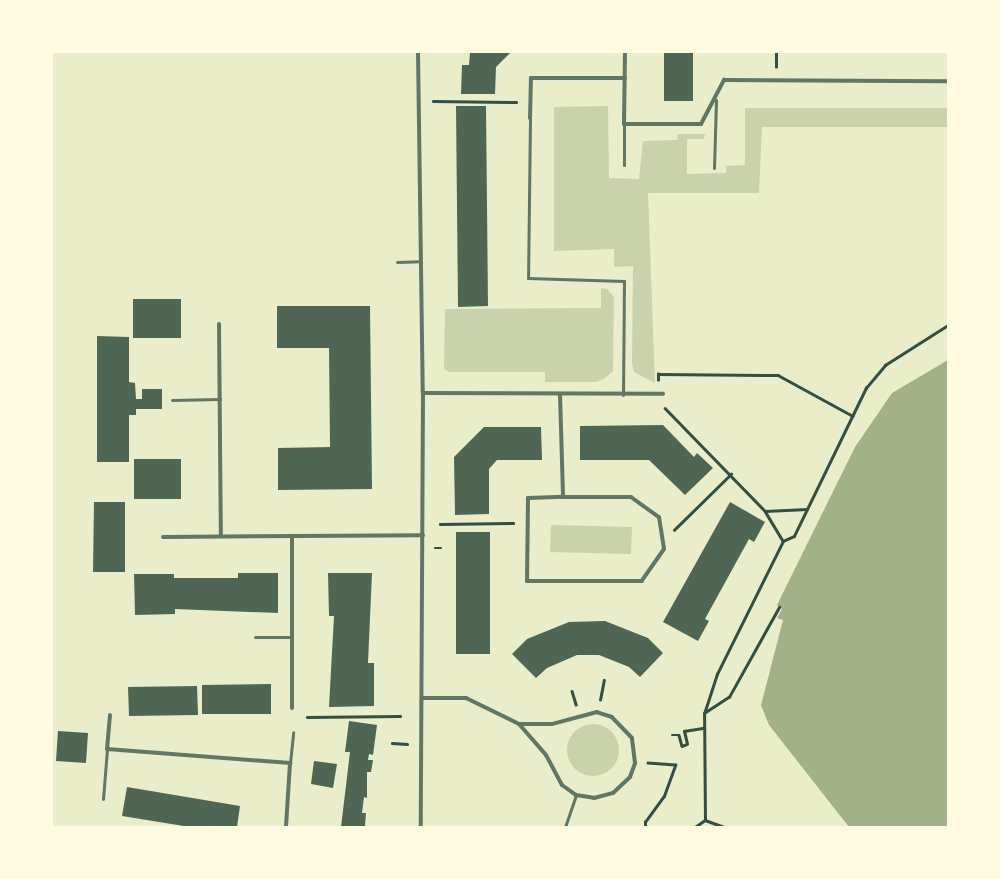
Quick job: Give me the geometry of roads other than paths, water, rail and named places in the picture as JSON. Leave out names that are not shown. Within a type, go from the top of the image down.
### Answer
[{"type":"street","points":[[418,52],[423,393],[421,827]]},
{"type":"street","points":[[625,52],[624,124],[701,124],[716,100],[724,80],[948,81]]},
{"type":"street","points":[[530,118],[531,78],[625,78]]},
{"type":"street","points":[[219,324],[221,536]]},
{"type":"street","points":[[423,393],[663,394]]},
{"type":"street","points":[[560,394],[563,498]]},
{"type":"street","points":[[631,497],[659,517],[664,549],[642,581],[527,582],[528,498],[563,498],[631,497]]},
{"type":"street","points":[[163,537],[423,535]]},
{"type":"street","points":[[292,536],[292,708]]},
{"type":"street","points":[[422,698],[466,698],[519,724],[546,755],[562,785],[576,795],[594,798],[613,793],[630,777],[635,763],[632,738],[624,726],[597,712],[552,724],[519,724]]},
{"type":"street","points":[[110,715],[107,749],[290,763],[286,827]]},
{"type":"lane","points":[[714,168],[716,100]]},
{"type":"lane","points":[[530,118],[528,278],[624,280],[623,394]]},
{"type":"lane","points":[[624,124],[624,165]]},
{"type":"lane","points":[[398,262],[420,261]]},
{"type":"lane","points":[[172,400],[220,399]]},
{"type":"lane","points":[[255,638],[292,637]]},
{"type":"lane","points":[[290,763],[294,732]]},
{"type":"lane","points":[[103,799],[107,749]]},
{"type":"lane","points":[[565,827],[576,795]]}]
